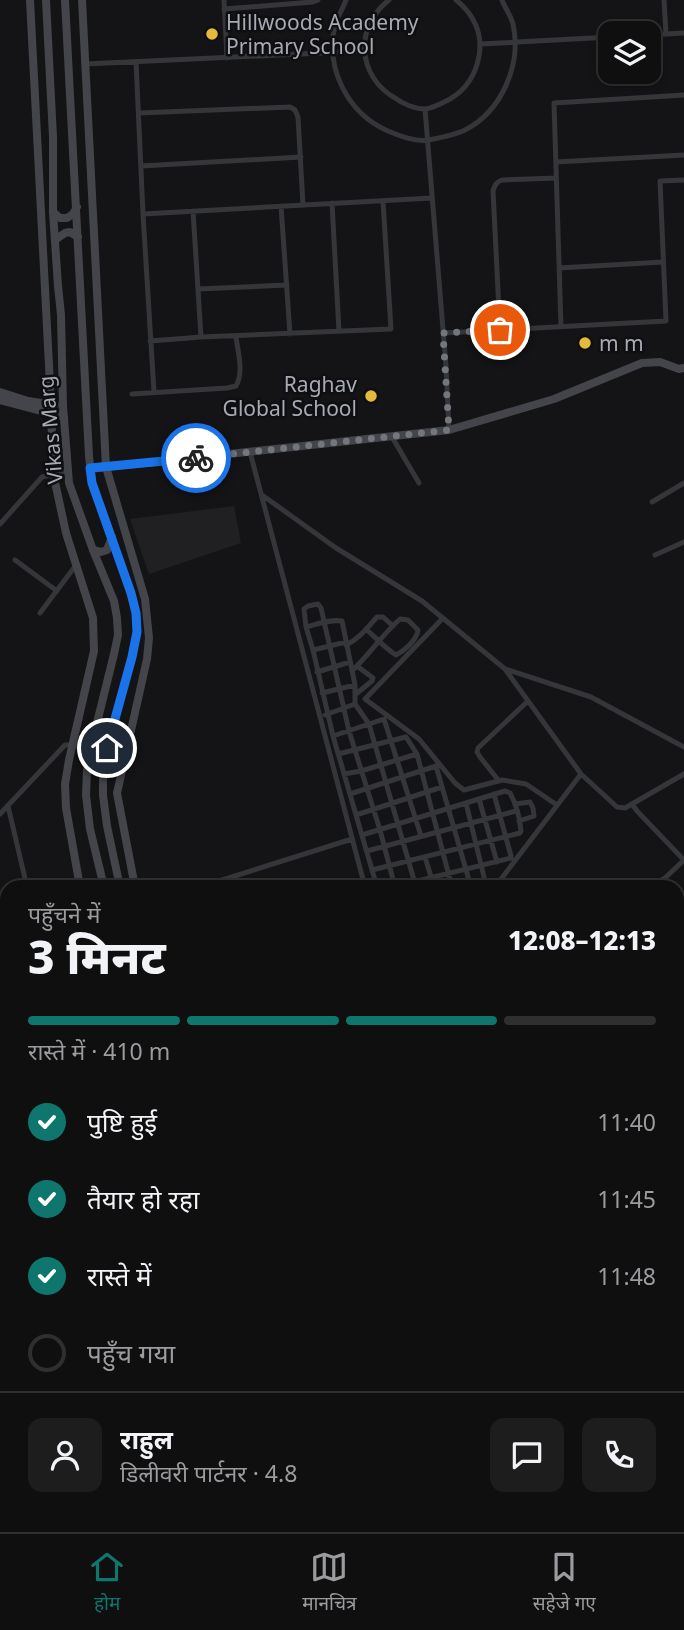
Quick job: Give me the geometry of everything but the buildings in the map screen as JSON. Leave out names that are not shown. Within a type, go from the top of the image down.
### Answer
[{"type":"street","points":[[30,0],[53,474],[66,533],[93,618],[94,651],[65,784],[66,807],[79,880]]},
{"type":"street","name":"Vikas Marg","points":[[46,0],[53,136],[53,212],[69,483],[114,601],[117,618],[118,635],[87,770],[86,795],[90,829],[102,880]]},
{"type":"street","name":"Vikas Marg","points":[[65,0],[90,468],[92,483],[136,613],[137,632],[132,657],[103,770],[107,827],[118,880]]},
{"type":"street","points":[[82,0],[106,467],[145,599],[149,638],[147,659],[117,793],[134,880]]},
{"type":"street","points":[[224,0],[227,58]]},
{"type":"street","points":[[224,9],[318,0]]},
{"type":"street","points":[[346,0],[336,24],[332,53],[339,81],[353,106],[374,125],[403,137],[427,140],[465,130],[490,111],[508,85],[515,42],[512,23],[502,0]]},
{"type":"street","points":[[389,0],[371,19],[365,36],[364,51],[368,70],[386,93],[410,106],[425,109],[437,106],[454,96],[467,85],[477,68],[481,44],[478,31],[472,17],[456,0]]},
{"type":"street","points":[[664,0],[666,34]]},
{"type":"street","points":[[661,34],[684,33]]},
{"type":"street","points":[[481,44],[598,38]]},
{"type":"street","points":[[85,64],[364,51]]},
{"type":"street","points":[[136,62],[153,392]]},
{"type":"street","points":[[561,327],[554,103],[684,95]]},
{"type":"street","points":[[139,113],[290,107],[298,117],[303,205]]},
{"type":"street","points":[[425,109],[449,430]]},
{"type":"street","points":[[556,162],[684,155]]},
{"type":"street","points":[[141,166],[301,157]]},
{"type":"street","points":[[500,330],[494,185],[502,180],[556,178]]},
{"type":"street","points":[[443,333],[666,321],[660,181],[684,180]]},
{"type":"street","points":[[143,214],[432,198]]},
{"type":"street","points":[[150,341],[391,329],[383,201]]},
{"type":"street","points":[[332,204],[339,331]]},
{"type":"street","points":[[281,206],[290,334]]},
{"type":"street","points":[[53,212],[60,218],[67,218],[77,207]]},
{"type":"street","points":[[193,211],[201,337]]},
{"type":"street","points":[[55,240],[70,232],[78,237]]},
{"type":"street","points":[[559,268],[663,261]]},
{"type":"street","points":[[198,289],[287,285]]},
{"type":"street","points":[[132,394],[236,386],[240,374],[236,337]]},
{"type":"street","points":[[90,468],[449,430],[554,399],[642,363],[660,362],[679,369],[684,368]]},
{"type":"street","points":[[0,392],[28,401],[63,406]]},
{"type":"street","points":[[0,400],[64,417]]},
{"type":"street","points":[[392,437],[419,483]]},
{"type":"street","points":[[250,452],[363,880]]},
{"type":"street","points":[[0,524],[42,477],[69,470]]},
{"type":"street","points":[[652,502],[684,483]]},
{"type":"street","points":[[262,495],[335,548],[422,601],[505,669],[582,774],[617,807],[625,808],[684,774]]},
{"type":"street","points":[[93,550],[107,550],[112,537]]},
{"type":"street","points":[[655,555],[684,542]]},
{"type":"street","points":[[15,559],[57,591]]},
{"type":"street","points":[[40,613],[76,565]]},
{"type":"street","points":[[375,880],[327,715],[303,613],[308,606],[318,604],[321,608],[349,731],[393,880]]},
{"type":"street","points":[[313,650],[353,642],[377,617],[383,617],[393,626]]},
{"type":"street","points":[[443,618],[365,699],[419,739],[455,783],[464,790],[502,780],[526,784],[557,805]]},
{"type":"street","points":[[366,629],[379,641],[396,655],[417,635],[418,630],[408,620],[400,619],[379,641],[355,668],[355,704],[369,724],[414,880]]},
{"type":"street","points":[[306,627],[342,621],[350,662],[373,678],[356,694]]},
{"type":"street","points":[[317,672],[350,662]]},
{"type":"street","points":[[505,669],[591,697],[684,747]]},
{"type":"street","points":[[322,693],[355,685]]},
{"type":"street","points":[[499,781],[480,757],[478,748],[528,701]]},
{"type":"street","points":[[320,717],[355,704]]},
{"type":"street","points":[[333,736],[384,719],[421,836]]},
{"type":"street","points":[[338,754],[407,737],[417,754],[451,880]]},
{"type":"street","points":[[0,814],[65,745],[91,749]]},
{"type":"street","points":[[344,774],[417,754]]},
{"type":"street","points":[[350,794],[436,766],[469,880]]},
{"type":"street","points":[[500,880],[582,774]]},
{"type":"street","points":[[356,815],[442,787]]},
{"type":"street","points":[[362,835],[505,791],[510,793],[519,821],[521,831],[507,837],[372,870]]},
{"type":"street","points":[[426,880],[511,858],[494,794]]},
{"type":"street","points":[[479,799],[497,862]]},
{"type":"street","points":[[514,804],[530,802],[533,808],[534,816],[519,821]]},
{"type":"street","points":[[466,803],[485,880]]},
{"type":"street","points":[[632,804],[684,860],[661,880]]},
{"type":"street","points":[[8,806],[25,880]]},
{"type":"street","points":[[367,851],[516,811]]},
{"type":"street","points":[[222,880],[352,839]]},
{"type":"street","points":[[425,857],[431,878]]},
{"type":"shaded area","points":[[234,506],[241,543],[149,574],[130,519]]},
{"type":"way so far","points":[[196,458],[449,430],[443,333],[500,330]]},
{"type":"place","name":"Hillwoods Academy Primary School","points":[[212,34]]},
{"type":"place","name":"m m","points":[[585,343]]},
{"type":"place","name":"Raghav Global School","points":[[371,396]]},
{"type":"route","points":[[107,748],[132,657],[137,632],[136,613],[92,483],[90,468],[196,458]]}]
